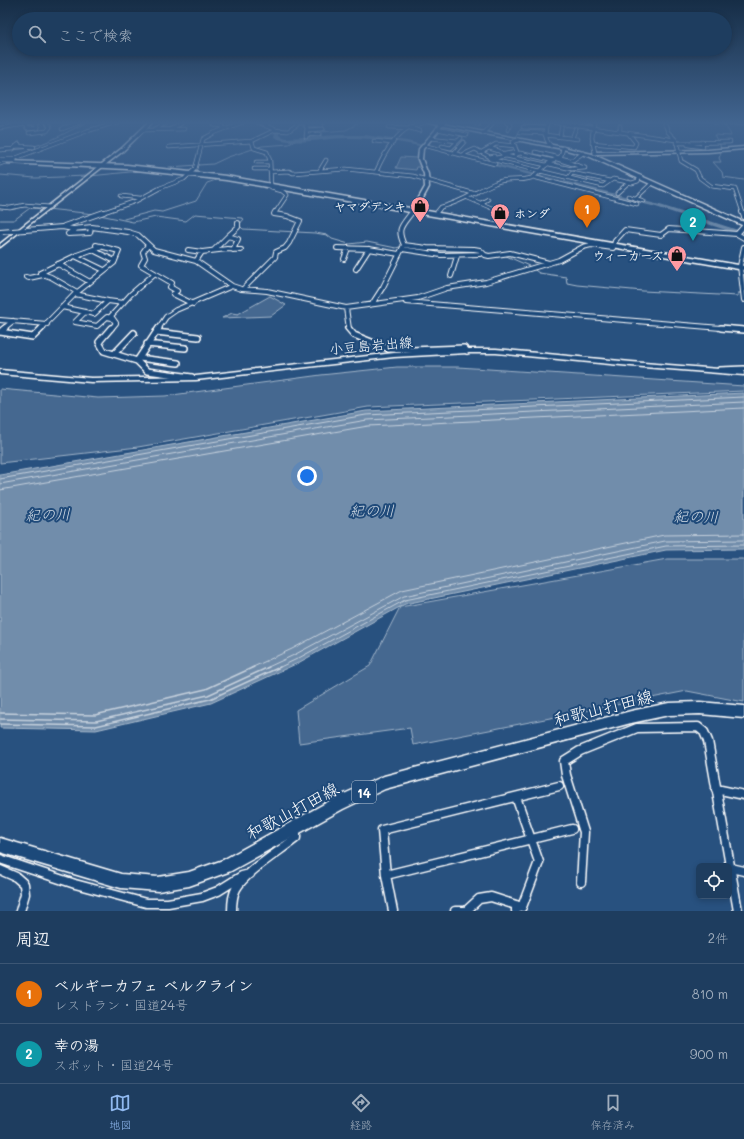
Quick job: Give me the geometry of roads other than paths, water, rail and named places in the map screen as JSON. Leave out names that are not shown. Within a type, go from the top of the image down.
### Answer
[{"type":"main road","points":[[109,165],[192,173],[271,184],[614,244]]},
{"type":"main road","points":[[614,165],[744,225]]},
{"type":"main road","points":[[414,209],[742,267]]},
{"type":"main road","name":"小豆島岩出線","points":[[0,372],[91,380],[196,378],[394,355],[496,351],[744,373]]},
{"type":"main road","name":"和歌山打田線","points":[[0,845],[121,881],[158,884],[189,879],[226,866],[338,804],[384,783],[634,723],[669,709],[700,708],[744,712]]},
{"type":"street","points":[[0,246],[103,165]]},
{"type":"street","points":[[62,227],[140,198],[160,188],[184,179],[192,173],[197,165]]},
{"type":"street","points":[[244,288],[275,257],[276,252],[285,248],[300,221],[294,218],[274,214],[287,196],[282,191],[271,188],[270,165]]},
{"type":"street","points":[[320,170],[323,165]]},
{"type":"street","points":[[376,172],[380,165]]},
{"type":"street","points":[[372,304],[383,287],[403,247],[399,234],[400,229],[427,187],[427,180],[423,165]]},
{"type":"street","points":[[496,165],[637,204]]},
{"type":"street","points":[[513,165],[603,186],[613,179],[629,182],[638,180],[640,177]]},
{"type":"street","points":[[437,212],[441,207],[468,198],[496,182],[510,179],[518,181],[535,175],[546,165]]},
{"type":"street","points":[[550,165],[582,170],[585,168],[574,165]]},
{"type":"street","points":[[687,165],[696,170],[700,178],[709,185],[735,189],[744,217]]},
{"type":"street","points":[[254,169],[293,173],[346,169],[413,176],[476,194]]},
{"type":"street","points":[[569,177],[572,173],[610,181]]},
{"type":"street","points":[[617,193],[629,182]]},
{"type":"street","points":[[636,198],[652,183]]},
{"type":"street","points":[[121,196],[140,198]]},
{"type":"street","points":[[628,196],[644,201]]},
{"type":"street","points":[[468,198],[494,209]]},
{"type":"street","points":[[481,203],[488,199]]},
{"type":"street","points":[[0,207],[10,208],[25,205],[50,207]]},
{"type":"street","points":[[214,250],[238,227],[238,223]]},
{"type":"street","points":[[737,234],[744,225]]},
{"type":"street","points":[[0,232],[21,229],[62,227],[91,228],[133,233],[142,238],[154,250],[196,261],[232,286],[267,291],[346,308],[418,298],[447,288],[486,282],[549,263],[591,245],[613,248],[614,244],[625,230],[661,235],[669,229],[737,234],[744,238]]},
{"type":"street","points":[[76,228],[68,234],[90,233],[91,228]]},
{"type":"street","points":[[228,236],[238,239],[233,250]]},
{"type":"street","points":[[0,332],[33,337],[76,293],[115,261],[119,251],[96,245]]},
{"type":"street","points":[[148,245],[143,252],[145,258],[141,266],[172,283],[170,287],[177,291],[173,294],[193,304]]},
{"type":"street","points":[[43,275],[40,273],[75,256],[104,246]]},
{"type":"street","points":[[403,247],[431,255],[457,256],[480,254]]},
{"type":"street","points":[[403,247],[474,249],[480,250],[485,255],[489,256],[510,253],[549,263]]},
{"type":"street","points":[[744,247],[742,251],[744,300]]},
{"type":"street","points":[[337,248],[369,249],[399,254]]},
{"type":"street","points":[[344,259],[348,248]]},
{"type":"street","points":[[356,269],[369,249]]},
{"type":"street","points":[[93,250],[115,261]]},
{"type":"street","points":[[188,250],[202,252],[214,250],[241,250]]},
{"type":"street","points":[[196,261],[202,252]]},
{"type":"street","points":[[75,256],[104,270]]},
{"type":"street","points":[[451,276],[457,256]]},
{"type":"street","points":[[58,264],[90,282]]},
{"type":"street","points":[[112,318],[111,316],[137,288],[154,274]]},
{"type":"street","points":[[26,277],[29,278],[43,275],[76,293],[123,303]]},
{"type":"street","points":[[138,359],[166,317],[176,310],[232,286]]},
{"type":"street","points":[[405,300],[407,303],[744,330]]},
{"type":"street","points":[[94,314],[108,301]]},
{"type":"street","points":[[62,308],[112,318],[116,323],[99,342],[104,351],[138,359],[178,363]]},
{"type":"street","points":[[346,308],[348,328],[354,335],[389,349],[411,350],[464,348],[467,351]]},
{"type":"street","points":[[85,312],[75,322],[97,326],[107,316]]},
{"type":"street","points":[[0,320],[46,324]]},
{"type":"street","points":[[0,332],[13,321]]},
{"type":"street","points":[[156,332],[198,337]]},
{"type":"street","points":[[114,354],[134,333]]},
{"type":"street","points":[[147,344],[185,348]]},
{"type":"street","points":[[138,359],[147,371],[196,378]]},
{"type":"street","points":[[704,370],[744,369]]},
{"type":"street","points":[[581,882],[584,832],[566,775],[564,761],[634,723],[698,727],[704,732],[708,741],[730,863]]},
{"type":"street","points":[[393,911],[386,875],[382,830],[559,786]]},
{"type":"street","points":[[716,789],[744,795]]},
{"type":"street","points":[[455,911],[466,911],[479,898],[491,897],[516,908],[522,907],[539,862],[516,797]]},
{"type":"street","points":[[232,911],[235,888],[250,874],[296,838],[296,828]]},
{"type":"street","points":[[386,875],[572,829]]},
{"type":"street","points":[[0,859],[75,884],[146,903],[182,901],[202,897],[218,891],[242,876],[250,874]]},
{"type":"street","points":[[732,868],[744,871]]},
{"type":"street","points":[[0,870],[19,878],[24,884],[26,894],[20,911]]},
{"type":"street","points":[[732,874],[738,911]]},
{"type":"water","name":"紀の川","points":[[744,393],[744,549],[666,550],[405,604],[298,663],[211,703],[96,730],[0,728],[0,475],[366,411]]},
{"type":"waterway","points":[[169,167],[205,165]]},
{"type":"waterway","points":[[494,165],[658,206],[744,234]]},
{"type":"waterway","points":[[715,165],[722,172],[723,177],[744,180]]},
{"type":"waterway","points":[[90,176],[140,171]]},
{"type":"waterway","points":[[0,175],[35,178],[87,176]]},
{"type":"waterway","points":[[124,219],[154,211],[162,212],[196,201],[207,183],[219,179]]},
{"type":"waterway","points":[[0,220],[14,220],[30,208],[45,209]]},
{"type":"waterway","points":[[47,209],[94,214]]},
{"type":"waterway","points":[[100,215],[133,222],[156,217],[186,221],[195,214],[242,218],[244,219],[239,225],[243,229],[315,233],[327,235],[332,239],[349,244],[367,242],[396,248],[403,246]]},
{"type":"waterway","points":[[504,255],[529,266],[539,273],[566,277],[567,283],[577,285],[643,291],[738,296],[738,293],[742,293]]},
{"type":"place","name":"ヤマダデンキ","points":[[420,223]]},
{"type":"place","name":"ベルギーカフェ ベルクライン","points":[[587,228]]},
{"type":"place","name":"ホンダ","points":[[500,230]]},
{"type":"place","name":"幸の湯","points":[[693,241]]},
{"type":"place","name":"ウィーカーズ","points":[[677,272]]}]
